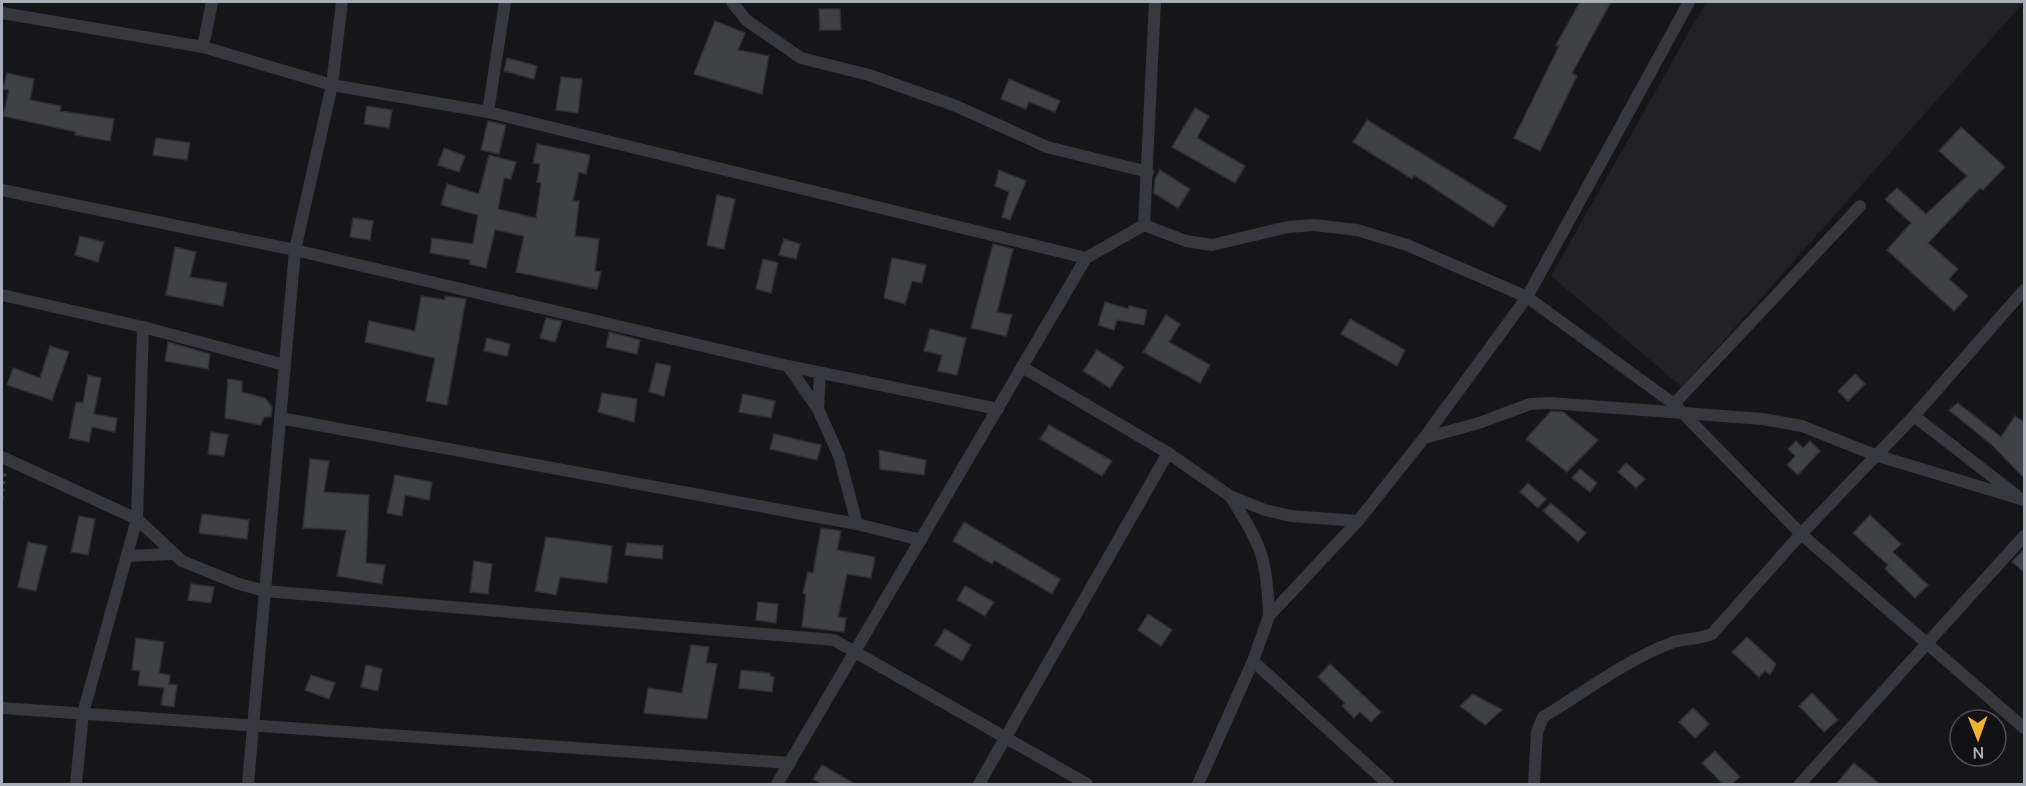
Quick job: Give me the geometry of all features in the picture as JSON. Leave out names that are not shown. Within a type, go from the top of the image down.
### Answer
[{"type":"street","points":[[203,46],[212,2]]},
{"type":"street","points":[[248,784],[295,250],[332,85],[342,2]]},
{"type":"street","points":[[488,112],[505,2]]},
{"type":"street","points":[[732,2],[746,20],[801,58],[869,75],[956,106],[1047,147],[1148,172]]},
{"type":"street","points":[[1144,225],[1155,2]]},
{"type":"street","points":[[1198,784],[1252,661],[1269,616],[1358,521],[1424,438],[1527,297],[1689,2]]},
{"type":"street","points":[[2,13],[203,46],[332,85],[488,112],[1086,258]]},
{"type":"street","points":[[2,190],[295,250],[820,374],[998,410]]},
{"type":"street","points":[[1679,409],[1860,206]]},
{"type":"street","points":[[1144,225],[1186,241],[1212,245],[1288,227],[1314,225],[1357,230],[1407,245],[1527,297],[1679,409],[1801,534],[2025,728]]},
{"type":"street","points":[[777,784],[1086,258],[1144,225]]},
{"type":"street","points":[[1534,784],[1537,732],[1543,717],[1647,654],[1674,642],[1700,639],[1712,634],[1801,534],[1914,416],[2025,290]]},
{"type":"street","points":[[2,295],[143,327],[285,365]]},
{"type":"street","points":[[76,784],[83,714],[137,519],[143,327]]},
{"type":"street","points":[[788,366],[818,409],[839,456],[857,524]]},
{"type":"street","points":[[1022,367],[1168,453],[1230,496],[1265,510],[1291,516],[1358,521]]},
{"type":"street","points":[[818,409],[820,374]]},
{"type":"street","points":[[1424,438],[1479,423],[1530,404],[1679,409],[1802,426],[1875,455],[2024,500]]},
{"type":"street","points":[[1914,416],[2024,500]]},
{"type":"street","points":[[280,418],[857,524],[921,540]]},
{"type":"street","points":[[979,784],[1168,453]]},
{"type":"street","points":[[2,457],[137,519],[171,554],[182,561],[239,585],[265,591],[834,640],[857,651],[1087,784]]},
{"type":"street","points":[[1230,496],[1255,536],[1264,556],[1269,616]]},
{"type":"street","points":[[1800,784],[2025,536]]},
{"type":"street","points":[[128,556],[171,554]]},
{"type":"street","points":[[1252,661],[1388,784]]},
{"type":"street","points":[[2,708],[790,763]]},
{"type":"path","points":[[2,499],[5,472]]},
{"type":"shaded area","points":[[1706,2],[2024,2],[1682,387],[1551,276]]},
{"type":"building","points":[[1580,2],[1611,2],[1572,73],[1577,76],[1540,151],[1514,138],[1559,46],[1556,45]]},
{"type":"building","points":[[819,9],[840,9],[841,30],[820,30]]},
{"type":"building","points":[[715,21],[745,33],[738,50],[769,56],[762,94],[694,74]]},
{"type":"building","points":[[507,58],[537,66],[534,79],[504,71]]},
{"type":"building","points":[[7,73],[34,79],[30,100],[61,106],[60,111],[114,119],[110,141],[75,135],[76,132],[3,116],[9,90],[3,89]]},
{"type":"building","points":[[561,77],[582,79],[578,113],[556,110]]},
{"type":"building","points":[[1009,79],[1060,101],[1055,112],[1029,102],[1026,109],[1001,99]]},
{"type":"building","points":[[367,106],[392,110],[389,128],[364,124]]},
{"type":"building","points":[[1195,108],[1209,116],[1197,138],[1245,166],[1235,183],[1172,147]]},
{"type":"building","points":[[1367,120],[1507,206],[1493,227],[1414,175],[1412,179],[1353,142]]},
{"type":"building","points":[[488,121],[506,125],[499,154],[481,150]]},
{"type":"building","points":[[1961,127],[2005,167],[1983,190],[1980,188],[1928,243],[1958,269],[1949,279],[1968,296],[1954,311],[1887,250],[1911,223],[1885,199],[1897,188],[1926,214],[1967,176],[1939,151]]},
{"type":"building","points":[[156,138],[190,143],[187,160],[153,155]]},
{"type":"building","points":[[537,144],[590,155],[586,174],[579,172],[573,201],[579,201],[575,236],[599,239],[595,271],[601,272],[597,289],[516,272],[524,236],[495,230],[486,268],[469,264],[470,260],[430,253],[432,238],[473,244],[478,215],[441,205],[447,184],[479,194],[489,155],[516,162],[511,179],[504,178],[498,209],[536,218],[541,183],[537,182],[540,164],[533,163]]},
{"type":"building","points":[[444,148],[465,156],[459,172],[438,165]]},
{"type":"building","points":[[999,170],[1026,181],[1010,220],[1002,217],[1009,192],[995,186]]},
{"type":"building","points":[[1160,170],[1190,189],[1178,208],[1154,193],[1155,179]]},
{"type":"building","points":[[717,195],[735,199],[724,249],[707,245]]},
{"type":"building","points":[[353,218],[373,221],[370,240],[350,237]]},
{"type":"building","points":[[80,236],[104,242],[98,262],[75,255]]},
{"type":"building","points":[[784,239],[800,244],[796,259],[779,255]]},
{"type":"building","points":[[993,244],[1013,249],[997,312],[1012,315],[1006,336],[971,328]]},
{"type":"building","points":[[175,247],[196,252],[190,277],[227,283],[223,306],[166,295]]},
{"type":"building","points":[[892,258],[926,265],[922,283],[912,281],[905,304],[884,298]]},
{"type":"building","points":[[763,259],[778,263],[771,293],[756,289]]},
{"type":"building","points":[[421,296],[445,300],[445,296],[466,299],[447,405],[426,401],[435,358],[365,342],[369,321],[415,331]]},
{"type":"building","points":[[1105,302],[1128,309],[1129,306],[1147,310],[1144,325],[1117,320],[1114,330],[1098,325]]},
{"type":"building","points":[[1166,315],[1180,324],[1169,342],[1210,365],[1200,383],[1143,352]]},
{"type":"building","points":[[546,318],[562,321],[555,342],[540,338]]},
{"type":"building","points":[[1350,319],[1405,350],[1397,366],[1341,334]]},
{"type":"building","points":[[930,329],[966,338],[957,375],[938,371],[942,355],[924,351]]},
{"type":"building","points":[[609,332],[640,340],[637,354],[606,347]]},
{"type":"building","points":[[487,338],[510,344],[507,356],[484,351]]},
{"type":"building","points":[[168,342],[210,354],[208,369],[165,361]]},
{"type":"building","points":[[50,346],[69,352],[52,400],[7,385],[13,368],[40,378]]},
{"type":"building","points":[[1097,350],[1124,367],[1110,388],[1083,371]]},
{"type":"building","points":[[656,363],[671,366],[664,396],[649,392]]},
{"type":"building","points":[[1855,374],[1865,384],[1848,401],[1838,391]]},
{"type":"building","points":[[88,375],[101,378],[94,414],[117,418],[115,432],[92,427],[89,442],[69,438],[76,402],[83,403]]},
{"type":"building","points":[[228,379],[242,381],[242,392],[265,398],[272,407],[271,417],[264,417],[261,425],[225,418]]},
{"type":"building","points":[[602,393],[637,399],[634,422],[598,412]]},
{"type":"building","points":[[743,394],[775,401],[771,418],[739,412]]},
{"type":"building","points":[[1958,403],[2001,437],[2015,416],[2025,423],[2025,479],[1992,445],[1949,410]]},
{"type":"building","points":[[1551,411],[1563,412],[1598,440],[1567,472],[1526,439]]},
{"type":"building","points":[[1049,425],[1112,461],[1102,476],[1040,439]]},
{"type":"building","points":[[211,432],[228,435],[224,456],[208,454]]},
{"type":"building","points":[[774,434],[821,445],[817,460],[770,449]]},
{"type":"building","points":[[1796,441],[1803,448],[1810,441],[1820,451],[1798,475],[1787,465],[1795,456],[1788,449]]},
{"type":"building","points":[[879,450],[926,460],[924,475],[880,469]]},
{"type":"building","points":[[310,459],[329,461],[324,492],[369,495],[366,563],[385,565],[382,584],[337,576],[346,530],[303,528]]},
{"type":"building","points":[[1626,463],[1645,479],[1636,488],[1618,472]]},
{"type":"building","points":[[1580,469],[1597,483],[1590,492],[1572,478]]},
{"type":"building","points":[[395,475],[432,482],[429,500],[405,495],[402,516],[387,513]]},
{"type":"building","points":[[1528,483],[1546,499],[1538,508],[1520,492]]},
{"type":"building","points":[[1551,503],[1586,533],[1578,542],[1543,511]]},
{"type":"building","points":[[202,514],[249,520],[247,539],[199,533]]},
{"type":"building","points":[[1870,515],[1901,544],[1893,552],[1928,585],[1915,598],[1885,569],[1888,565],[1853,533]]},
{"type":"building","points":[[79,516],[95,519],[88,555],[71,552]]},
{"type":"building","points":[[964,522],[1060,579],[1052,594],[994,560],[992,564],[953,541]]},
{"type":"building","points":[[821,528],[841,531],[837,550],[875,557],[871,578],[847,574],[838,617],[846,618],[844,632],[802,627],[806,594],[803,593],[808,572],[813,573]]},
{"type":"building","points":[[546,537],[612,546],[607,583],[560,577],[556,595],[535,591]]},
{"type":"building","points":[[28,542],[47,546],[36,591],[18,587]]},
{"type":"building","points":[[627,543],[663,546],[662,559],[625,555]]},
{"type":"building","points":[[2025,548],[2025,573],[2012,562]]},
{"type":"building","points":[[474,561],[492,564],[488,594],[470,592]]},
{"type":"building","points":[[191,584],[214,587],[211,603],[188,600]]},
{"type":"building","points":[[965,586],[994,602],[985,616],[957,600]]},
{"type":"building","points":[[758,602],[778,604],[776,623],[756,620]]},
{"type":"building","points":[[1148,614],[1172,630],[1161,646],[1138,630]]},
{"type":"building","points":[[945,629],[971,645],[962,661],[935,645]]},
{"type":"building","points":[[1747,637],[1776,664],[1770,675],[1765,671],[1759,677],[1732,652]]},
{"type":"building","points":[[136,638],[164,642],[159,673],[170,675],[169,684],[177,685],[174,707],[161,705],[164,688],[138,685],[140,671],[132,670]]},
{"type":"building","points":[[691,645],[709,647],[706,663],[717,664],[707,719],[644,713],[648,688],[682,693]]},
{"type":"building","points":[[1330,664],[1381,712],[1371,722],[1360,712],[1354,718],[1342,706],[1345,703],[1318,677]]},
{"type":"building","points":[[366,665],[382,669],[378,691],[361,687]]},
{"type":"building","points":[[741,670],[770,673],[770,676],[774,677],[772,692],[739,688]]},
{"type":"building","points":[[311,675],[335,683],[329,699],[305,690]]},
{"type":"building","points":[[1812,693],[1838,720],[1824,732],[1799,706]]},
{"type":"building","points":[[1473,694],[1502,710],[1485,725],[1460,706]]},
{"type":"building","points":[[1693,708],[1709,724],[1695,738],[1679,722]]},
{"type":"building","points":[[1715,751],[1740,777],[1732,784],[1723,784],[1702,763]]},
{"type":"building","points":[[1854,763],[1880,784],[1836,784]]},
{"type":"building","points":[[822,765],[855,784],[821,784],[813,779]]}]
